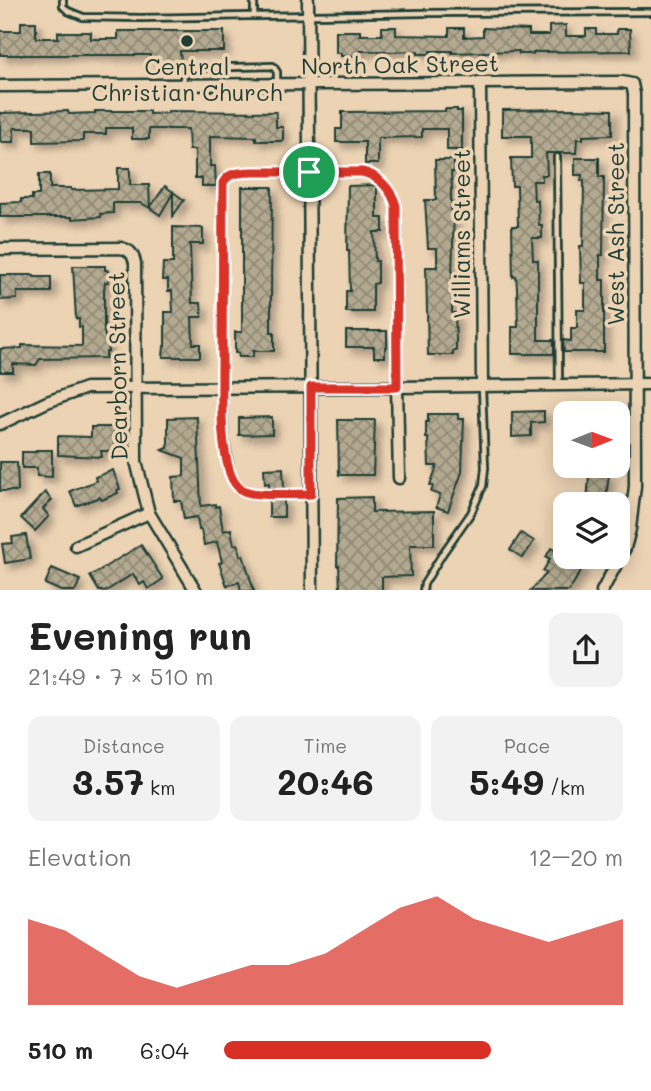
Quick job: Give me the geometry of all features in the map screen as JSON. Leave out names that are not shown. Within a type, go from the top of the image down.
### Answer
[{"type":"street","points":[[308,0],[312,590]]},
{"type":"street","name":"North Oak Street","points":[[0,86],[480,82],[632,84]]},
{"type":"street","name":"Williams Street","points":[[480,82],[482,386]]},
{"type":"street","name":"West Ash Street","points":[[602,590],[625,548],[635,486],[632,84]]},
{"type":"street","name":"Dearborn Street","points":[[0,249],[121,248],[132,252],[135,262],[136,461],[149,513],[196,590]]},
{"type":"street","points":[[0,424],[47,402],[86,388],[651,384]]},
{"type":"street","points":[[397,387],[399,478]]},
{"type":"street","points":[[76,546],[149,513]]},
{"type":"lane","points":[[63,0],[63,6],[68,11],[83,17],[651,12]]},
{"type":"lane","points":[[254,3],[254,16]]},
{"type":"lane","points":[[183,85],[184,72],[195,68],[272,66],[276,72],[276,85]]},
{"type":"lane","points":[[557,158],[559,386]]},
{"type":"lane","points":[[311,494],[256,494],[244,491],[230,474],[222,387],[223,183],[227,177],[251,172],[362,172],[370,173],[388,189],[396,206],[397,387]]},
{"type":"lane","points":[[423,590],[443,553],[471,513],[483,486],[485,468],[482,386]]},
{"type":"building","points":[[21,22],[36,22],[36,38],[58,38],[58,32],[91,32],[91,39],[118,39],[118,31],[224,31],[224,51],[180,51],[181,62],[150,62],[150,55],[0,55],[0,31],[21,31]]},
{"type":"building","points":[[566,25],[566,36],[586,36],[586,29],[596,29],[596,34],[617,34],[617,29],[630,29],[631,51],[519,54],[519,51],[430,51],[430,54],[418,54],[418,51],[360,51],[360,56],[341,56],[341,53],[336,53],[336,31],[382,35],[382,27],[396,27],[396,35],[449,36],[449,28],[464,28],[464,37],[483,36],[483,28],[529,30],[529,35],[549,35],[549,26]]},
{"type":"building","points":[[445,109],[462,111],[462,150],[447,150],[447,129],[422,129],[422,137],[378,138],[378,164],[365,164],[365,142],[336,142],[336,129],[342,129],[342,112]]},
{"type":"building","points":[[502,110],[612,110],[612,135],[583,136],[583,139],[577,139],[576,153],[546,153],[547,175],[542,175],[542,181],[533,181],[534,200],[538,200],[539,225],[542,225],[542,238],[532,238],[533,260],[538,260],[538,340],[554,340],[554,352],[512,354],[512,327],[518,327],[512,226],[518,226],[517,186],[512,186],[511,158],[531,158],[531,136],[502,136]]},
{"type":"building","points":[[68,111],[69,114],[95,111],[149,111],[149,114],[168,111],[276,112],[276,127],[283,127],[283,141],[256,141],[256,137],[210,136],[210,166],[215,166],[216,186],[202,186],[202,178],[195,178],[195,150],[189,150],[188,129],[149,129],[149,139],[132,139],[132,128],[106,128],[106,134],[83,134],[83,141],[34,142],[34,128],[14,128],[14,142],[0,142],[0,113]]},
{"type":"building","points":[[575,158],[599,158],[599,177],[604,177],[600,280],[604,280],[604,352],[564,352],[563,340],[571,341],[571,328],[577,328],[577,310],[585,310],[585,283],[581,283],[580,246],[583,246],[584,181],[581,181],[582,175],[575,175]]},
{"type":"building","points":[[435,160],[454,160],[454,172],[451,172],[451,211],[454,211],[452,313],[455,313],[456,351],[453,351],[453,355],[428,355],[426,267],[437,267],[437,248],[428,248],[425,200],[436,200]]},
{"type":"building","points":[[118,168],[130,168],[130,185],[149,185],[150,208],[141,203],[113,203],[113,213],[100,214],[101,217],[0,217],[0,203],[21,202],[21,199],[32,199],[32,195],[39,195],[39,174],[50,174],[50,188],[118,189]]},
{"type":"building","points":[[377,185],[377,218],[383,218],[383,232],[374,232],[378,283],[373,284],[373,312],[346,312],[346,291],[350,291],[347,251],[348,186]]},
{"type":"building","points":[[165,186],[184,200],[173,216],[173,193],[160,215],[150,208]]},
{"type":"building","points":[[242,187],[272,187],[271,332],[274,332],[274,351],[253,351],[253,357],[239,357],[238,353],[235,353],[235,332],[242,332]]},
{"type":"building","points":[[173,227],[203,228],[203,244],[190,244],[192,303],[201,303],[202,317],[192,317],[193,344],[200,344],[200,357],[163,357],[165,312],[173,312],[172,291],[168,291],[168,280],[162,280],[163,263],[173,263]]},
{"type":"building","points":[[73,266],[105,266],[105,270],[108,270],[108,282],[105,282],[104,291],[104,332],[108,340],[106,358],[40,359],[36,365],[13,364],[13,372],[0,372],[0,349],[22,348],[22,345],[82,346],[82,327],[79,327],[79,319],[76,319]]},
{"type":"building","points":[[0,275],[51,277],[51,292],[17,292],[17,299],[0,300]]},
{"type":"building","points":[[346,331],[387,331],[385,357],[374,357],[374,347],[346,347]]},
{"type":"building","points":[[544,411],[544,422],[531,423],[531,436],[512,437],[512,412]]},
{"type":"building","points":[[428,414],[458,414],[458,419],[464,419],[462,472],[448,511],[436,507],[440,495],[431,492],[433,486],[430,485],[437,466],[429,466],[426,438]]},
{"type":"building","points":[[197,417],[201,506],[219,506],[223,531],[231,529],[234,545],[238,544],[240,556],[243,555],[254,590],[241,590],[239,582],[227,586],[219,563],[222,562],[217,542],[204,545],[197,517],[184,519],[181,501],[174,501],[173,477],[184,476],[184,458],[162,450],[168,448],[168,418]]},
{"type":"building","points":[[272,417],[272,434],[239,435],[239,418]]},
{"type":"building","points":[[338,420],[375,420],[373,475],[339,475]]},
{"type":"building","points":[[91,427],[114,427],[115,451],[101,451],[102,457],[58,455],[58,436],[91,437]]},
{"type":"building","points":[[52,450],[52,477],[37,476],[37,468],[22,468],[22,452]]},
{"type":"building","points":[[0,462],[17,462],[18,491],[0,491]]},
{"type":"building","points":[[283,468],[284,489],[269,489],[269,483],[265,484],[264,469]]},
{"type":"building","points":[[113,470],[120,489],[117,490],[118,493],[76,506],[70,491],[96,481],[95,477]]},
{"type":"building","points":[[589,478],[609,478],[607,492],[588,492]]},
{"type":"building","points":[[45,492],[52,500],[43,509],[49,516],[35,531],[21,518]]},
{"type":"building","points":[[372,497],[372,512],[434,511],[434,545],[410,545],[411,576],[382,577],[382,590],[340,590],[337,566],[338,498]]},
{"type":"building","points":[[269,499],[284,499],[284,517],[269,517]]},
{"type":"building","points":[[521,533],[534,541],[523,558],[510,550]]},
{"type":"building","points":[[26,535],[30,559],[5,563],[2,544],[13,543],[12,537]]},
{"type":"building","points":[[141,545],[163,579],[148,589],[144,582],[140,585],[133,574],[108,590],[98,590],[90,576]]},
{"type":"building","points":[[551,548],[553,569],[582,569],[570,590],[531,590],[547,573],[543,571],[550,559],[546,557]]},
{"type":"building","points":[[52,568],[80,580],[75,590],[59,590],[45,584]]},
{"type":"place","name":"Central Christian Church","points":[[187,41]]},
{"type":"route","points":[[309,172],[370,173],[394,198],[397,387],[311,387],[311,494],[256,494],[244,491],[230,474],[225,439],[222,387],[223,183],[232,174],[309,172]]}]
